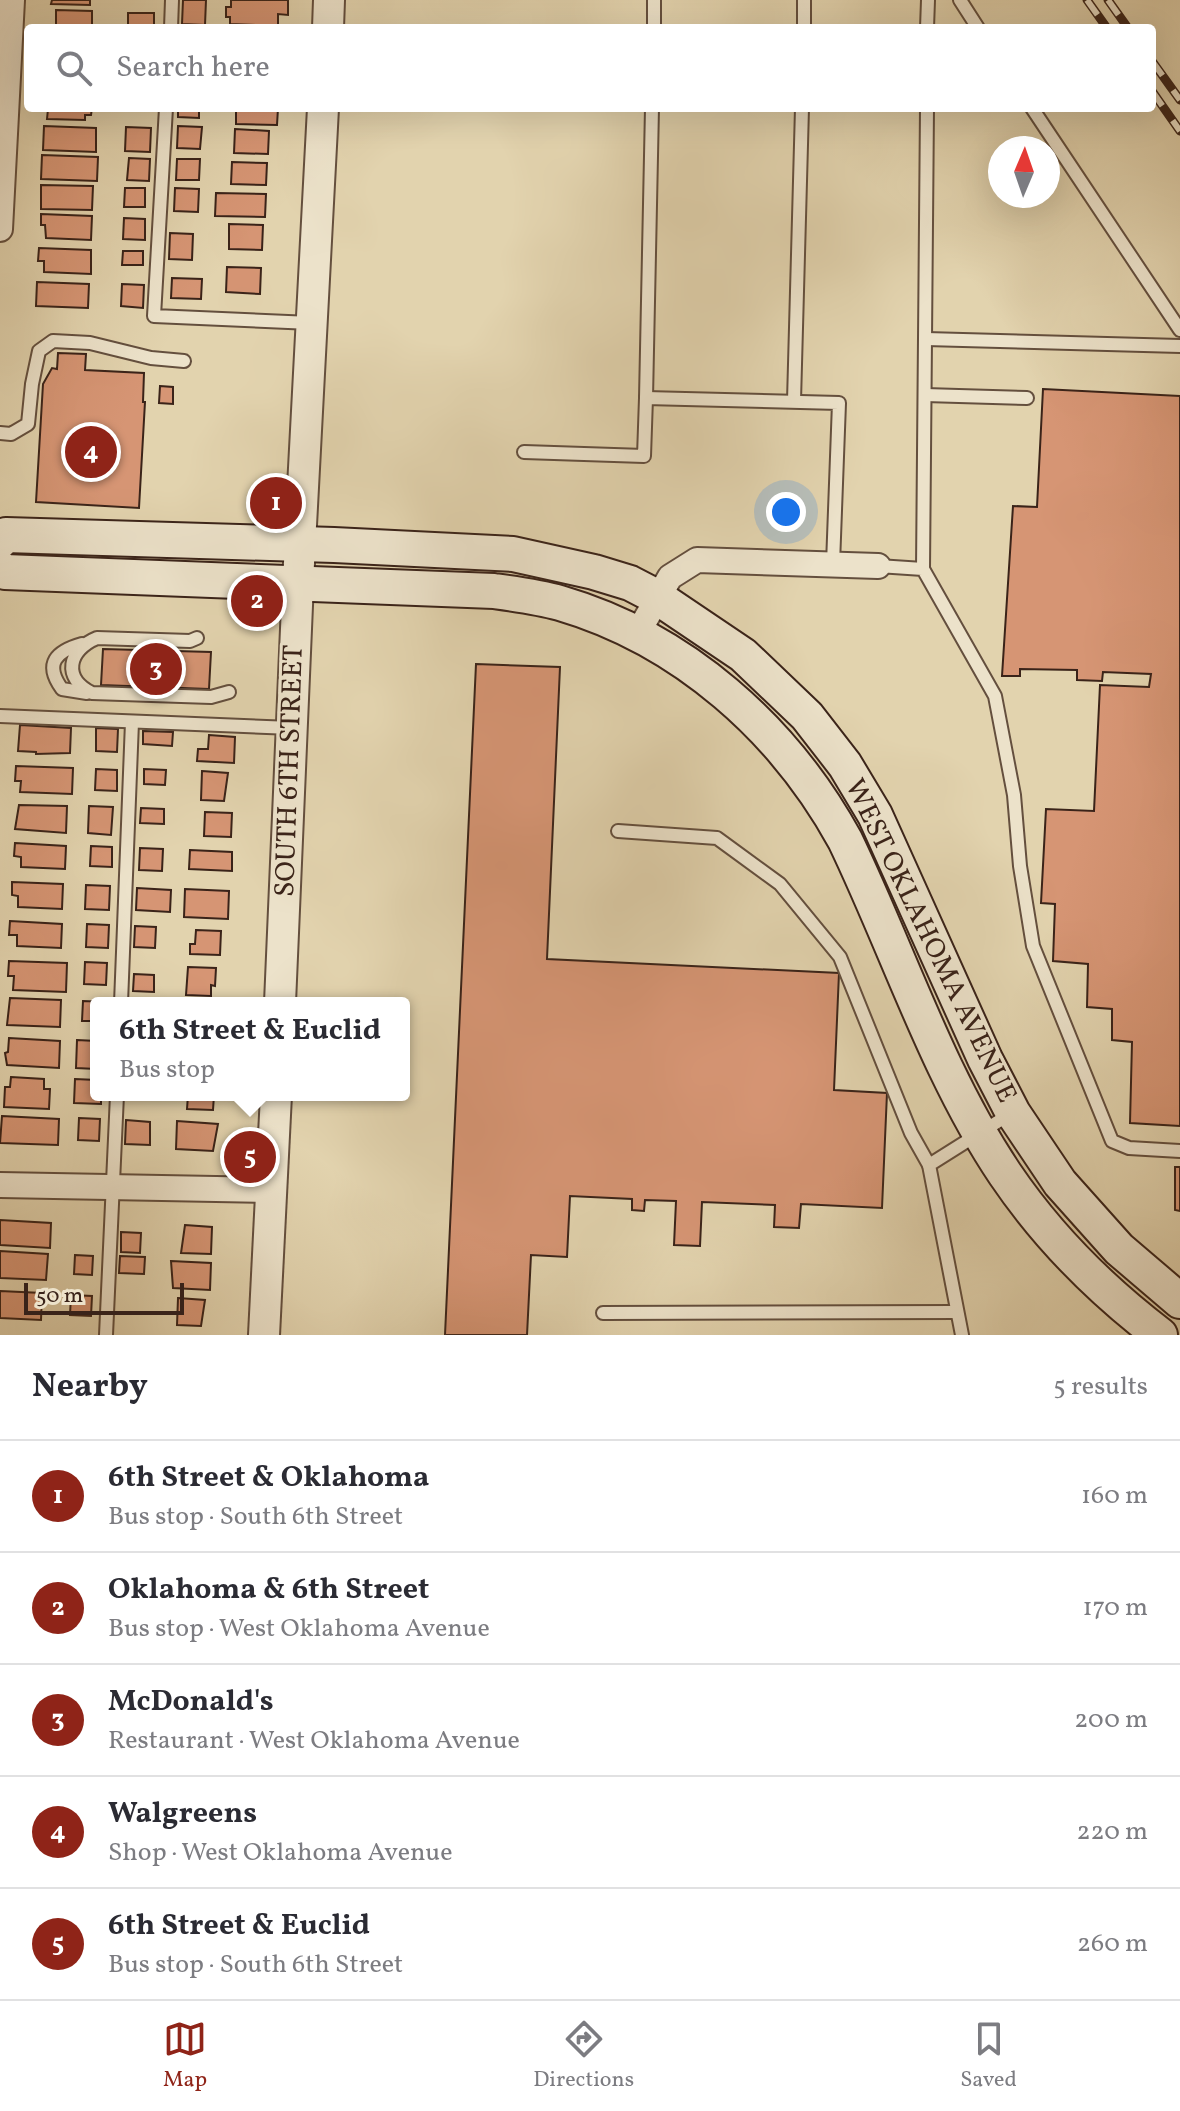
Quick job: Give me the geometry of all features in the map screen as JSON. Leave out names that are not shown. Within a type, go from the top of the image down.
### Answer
[{"type":"main road","name":"WEST OKLAHOMA AVENUE","points":[[0,541],[6,535],[513,554],[594,572],[630,583],[657,597],[743,655],[807,716],[845,765],[875,815],[985,1059],[1013,1113],[1060,1183],[1119,1249],[1180,1301]]},
{"type":"main road","name":"WEST OKLAHOMA AVENUE","points":[[0,568],[5,572],[494,591],[558,602],[602,617],[637,634],[704,677],[750,714],[782,747],[827,807],[861,873],[958,1093],[1012,1184],[1055,1238],[1117,1301],[1160,1335]]},
{"type":"street","points":[[0,229],[12,0]]},
{"type":"street","points":[[328,24],[329,0]]},
{"type":"street","name":"SOUTH 6TH STREET","points":[[280,997],[323,112]]},
{"type":"street","points":[[637,634],[670,577],[697,560],[878,566]]},
{"type":"street","points":[[264,1335],[276,1101]]},
{"type":"street","points":[[0,1185],[272,1190]]},
{"type":"lane","points":[[171,24],[172,0]]},
{"type":"lane","points":[[654,0],[654,24]]},
{"type":"lane","points":[[804,0],[804,24]]},
{"type":"lane","points":[[927,24],[928,0]]},
{"type":"lane","points":[[960,0],[975,24]]},
{"type":"lane","points":[[166,112],[154,316],[312,323]]},
{"type":"lane","points":[[524,452],[644,456],[652,112]]},
{"type":"lane","points":[[794,401],[802,112]]},
{"type":"lane","points":[[927,112],[923,569],[995,696],[1014,795],[1020,866],[1033,946],[1097,1109],[1112,1141],[1129,1148],[1180,1151]]},
{"type":"lane","points":[[1035,112],[1180,330]]},
{"type":"lane","points":[[926,339],[1180,346]]},
{"type":"lane","points":[[0,433],[11,434],[28,424],[39,351],[53,341],[90,343],[151,358],[184,361]]},
{"type":"lane","points":[[925,395],[1027,398]]},
{"type":"lane","points":[[646,398],[839,403],[833,564]]},
{"type":"lane","points":[[878,566],[923,569]]},
{"type":"lane","points":[[197,638],[190,641],[97,638],[64,649],[55,659],[53,670],[62,689],[74,693],[211,697],[229,692]]},
{"type":"lane","points":[[85,643],[74,655],[72,668],[81,688],[92,693]]},
{"type":"lane","points":[[0,716],[292,728]]},
{"type":"lane","points":[[121,997],[132,722]]},
{"type":"lane","points":[[618,831],[717,838],[780,884],[840,957],[911,1133],[929,1165],[962,1335]]},
{"type":"lane","points":[[106,1335],[117,1101]]},
{"type":"lane","points":[[929,1165],[1013,1113]]},
{"type":"lane","points":[[603,1313],[957,1312]]},
{"type":"building","points":[[52,0],[90,0],[90,5],[51,4]]},
{"type":"building","points":[[183,0],[206,0],[205,24],[182,24]]},
{"type":"building","points":[[231,0],[288,0],[288,15],[278,14],[278,24],[230,24],[226,7],[231,7]]},
{"type":"building","points":[[56,10],[92,11],[92,24],[56,24]]},
{"type":"building","points":[[128,13],[154,13],[154,24],[128,24]]},
{"type":"building","points":[[48,112],[91,112],[91,115],[85,115],[85,120],[47,119]]},
{"type":"building","points":[[178,112],[199,112],[199,118],[178,117]]},
{"type":"building","points":[[236,112],[278,112],[277,125],[236,124]]},
{"type":"building","points":[[44,126],[96,128],[96,152],[43,150]]},
{"type":"building","points":[[178,126],[202,127],[200,149],[177,148]]},
{"type":"building","points":[[126,127],[151,128],[150,152],[125,151]]},
{"type":"building","points":[[235,129],[269,131],[268,154],[234,153]]},
{"type":"building","points":[[42,155],[98,157],[97,181],[41,179]]},
{"type":"building","points":[[129,158],[150,159],[149,181],[127,180]]},
{"type":"building","points":[[177,159],[200,159],[199,180],[176,180]]},
{"type":"building","points":[[232,162],[267,163],[266,185],[231,184]]},
{"type":"building","points":[[41,185],[93,186],[92,210],[41,209]]},
{"type":"building","points":[[125,188],[145,188],[145,207],[124,207]]},
{"type":"building","points":[[175,188],[199,189],[198,212],[174,211]]},
{"type":"building","points":[[216,193],[266,194],[265,217],[215,216]]},
{"type":"building","points":[[41,214],[92,216],[91,240],[46,238]]},
{"type":"building","points":[[124,218],[145,219],[145,240],[123,239]]},
{"type":"building","points":[[229,224],[263,225],[262,250],[229,249]]},
{"type":"building","points":[[170,233],[193,234],[192,260],[169,259]]},
{"type":"building","points":[[39,248],[91,250],[91,274],[44,272],[44,261],[38,261]]},
{"type":"building","points":[[123,251],[143,251],[143,265],[122,265]]},
{"type":"building","points":[[227,267],[261,268],[260,294],[226,292]]},
{"type":"building","points":[[172,278],[202,279],[201,299],[171,298]]},
{"type":"building","points":[[37,282],[89,284],[88,308],[36,306]]},
{"type":"building","points":[[122,284],[144,285],[143,308],[121,306]]},
{"type":"building","points":[[58,353],[86,354],[85,370],[144,373],[139,508],[36,502],[43,384],[52,368],[57,369]]},
{"type":"building","points":[[160,386],[173,387],[173,404],[159,403]]},
{"type":"building","points":[[1043,389],[1180,396],[1180,1126],[1130,1123],[1132,1042],[1112,1040],[1112,1009],[1087,1007],[1088,964],[1053,961],[1055,904],[1041,903],[1046,809],[1094,811],[1100,685],[1149,687],[1151,674],[1103,672],[1102,681],[1077,680],[1077,670],[1020,669],[1020,676],[1002,676],[1013,506],[1037,507]]},
{"type":"building","points":[[103,649],[211,652],[209,689],[101,685]]},
{"type":"building","points":[[476,664],[560,667],[547,959],[839,973],[834,1090],[887,1093],[882,1208],[801,1204],[799,1228],[774,1227],[775,1205],[702,1202],[700,1246],[674,1245],[676,1201],[645,1200],[644,1211],[632,1210],[632,1199],[570,1196],[567,1257],[531,1255],[527,1335],[445,1335]]},
{"type":"building","points":[[20,725],[71,728],[70,753],[18,751]]},
{"type":"building","points":[[96,728],[118,729],[117,752],[96,751]]},
{"type":"building","points":[[143,731],[173,732],[172,746],[143,744]]},
{"type":"building","points":[[209,735],[235,737],[234,763],[197,761],[198,749],[208,749]]},
{"type":"building","points":[[16,766],[73,768],[72,794],[20,792],[21,781],[15,781]]},
{"type":"building","points":[[96,769],[117,770],[117,791],[95,790]]},
{"type":"building","points":[[144,769],[166,770],[165,785],[144,784]]},
{"type":"building","points":[[202,771],[228,773],[224,801],[201,800]]},
{"type":"building","points":[[19,805],[67,806],[66,833],[15,829]]},
{"type":"building","points":[[89,806],[113,807],[111,835],[88,833]]},
{"type":"building","points":[[141,808],[164,809],[164,824],[140,823]]},
{"type":"building","points":[[205,812],[232,813],[231,837],[204,836]]},
{"type":"building","points":[[15,843],[66,846],[65,869],[21,867],[21,857],[14,856]]},
{"type":"building","points":[[91,846],[112,847],[112,867],[90,866]]},
{"type":"building","points":[[140,848],[163,849],[162,871],[139,870]]},
{"type":"building","points":[[190,850],[232,852],[232,871],[189,869]]},
{"type":"building","points":[[12,882],[63,884],[62,909],[18,907],[18,896],[12,895]]},
{"type":"building","points":[[86,885],[110,886],[109,910],[85,909]]},
{"type":"building","points":[[137,888],[171,890],[170,912],[136,910]]},
{"type":"building","points":[[185,889],[229,891],[228,919],[184,917]]},
{"type":"building","points":[[10,921],[62,924],[61,948],[17,946],[17,935],[9,935]]},
{"type":"building","points":[[87,924],[109,925],[108,948],[86,947]]},
{"type":"building","points":[[135,926],[156,927],[155,948],[134,947]]},
{"type":"building","points":[[196,930],[221,931],[220,955],[190,954],[190,944],[195,944]]},
{"type":"building","points":[[9,961],[67,963],[66,992],[13,990],[14,976],[8,976]]},
{"type":"building","points":[[85,962],[107,963],[106,985],[84,984]]},
{"type":"building","points":[[188,967],[216,968],[211,996],[186,995]]},
{"type":"building","points":[[134,974],[154,975],[154,992],[133,991]]},
{"type":"building","points":[[10,998],[61,1000],[60,1027],[7,1025]]},
{"type":"building","points":[[83,1001],[90,1001],[90,1021],[82,1021]]},
{"type":"building","points":[[9,1038],[60,1041],[59,1068],[7,1065],[5,1053],[8,1052]]},
{"type":"building","points":[[77,1040],[90,1041],[90,1069],[76,1068]]},
{"type":"building","points":[[11,1077],[44,1079],[44,1089],[50,1089],[49,1109],[4,1107],[5,1087],[10,1087]]},
{"type":"building","points":[[75,1079],[90,1080],[90,1101],[101,1101],[101,1104],[74,1103]]},
{"type":"building","points":[[188,1101],[214,1101],[213,1110],[187,1109]]},
{"type":"building","points":[[2,1116],[59,1119],[58,1145],[0,1143]]},
{"type":"building","points":[[79,1118],[100,1119],[99,1141],[78,1140]]},
{"type":"building","points":[[126,1120],[150,1122],[150,1145],[125,1144]]},
{"type":"building","points":[[177,1121],[218,1124],[213,1151],[176,1149]]},
{"type":"building","points":[[1175,1167],[1180,1167],[1180,1211],[1175,1210]]},
{"type":"building","points":[[0,1220],[51,1223],[50,1248],[0,1245]]},
{"type":"building","points":[[185,1225],[212,1227],[211,1254],[181,1253]]},
{"type":"building","points":[[121,1232],[141,1233],[140,1253],[121,1252]]},
{"type":"building","points":[[0,1251],[48,1254],[46,1280],[0,1278]]},
{"type":"building","points":[[75,1255],[93,1256],[92,1275],[74,1274]]},
{"type":"building","points":[[120,1256],[145,1257],[144,1274],[119,1273]]},
{"type":"building","points":[[171,1261],[211,1263],[210,1290],[173,1288]]},
{"type":"building","points":[[0,1291],[42,1293],[41,1320],[0,1318]]},
{"type":"building","points":[[71,1295],[92,1296],[91,1316],[70,1315]]},
{"type":"building","points":[[178,1298],[205,1300],[201,1326],[177,1325]]},
{"type":"railway","points":[[1087,0],[1104,24]]},
{"type":"railway","points":[[1108,0],[1125,24]]},
{"type":"railway","points":[[1156,67],[1180,100]]},
{"type":"railway","points":[[1156,97],[1180,131]]},
{"type":"place","name":"Walgreens","points":[[91,452]]},
{"type":"place","name":"6th Street & Oklahoma","points":[[276,503]]},
{"type":"place","name":"Oklahoma & 6th Street","points":[[257,601]]},
{"type":"place","name":"McDonald's","points":[[156,669]]},
{"type":"place","name":"6th Street & Euclid","points":[[250,1157]]}]
